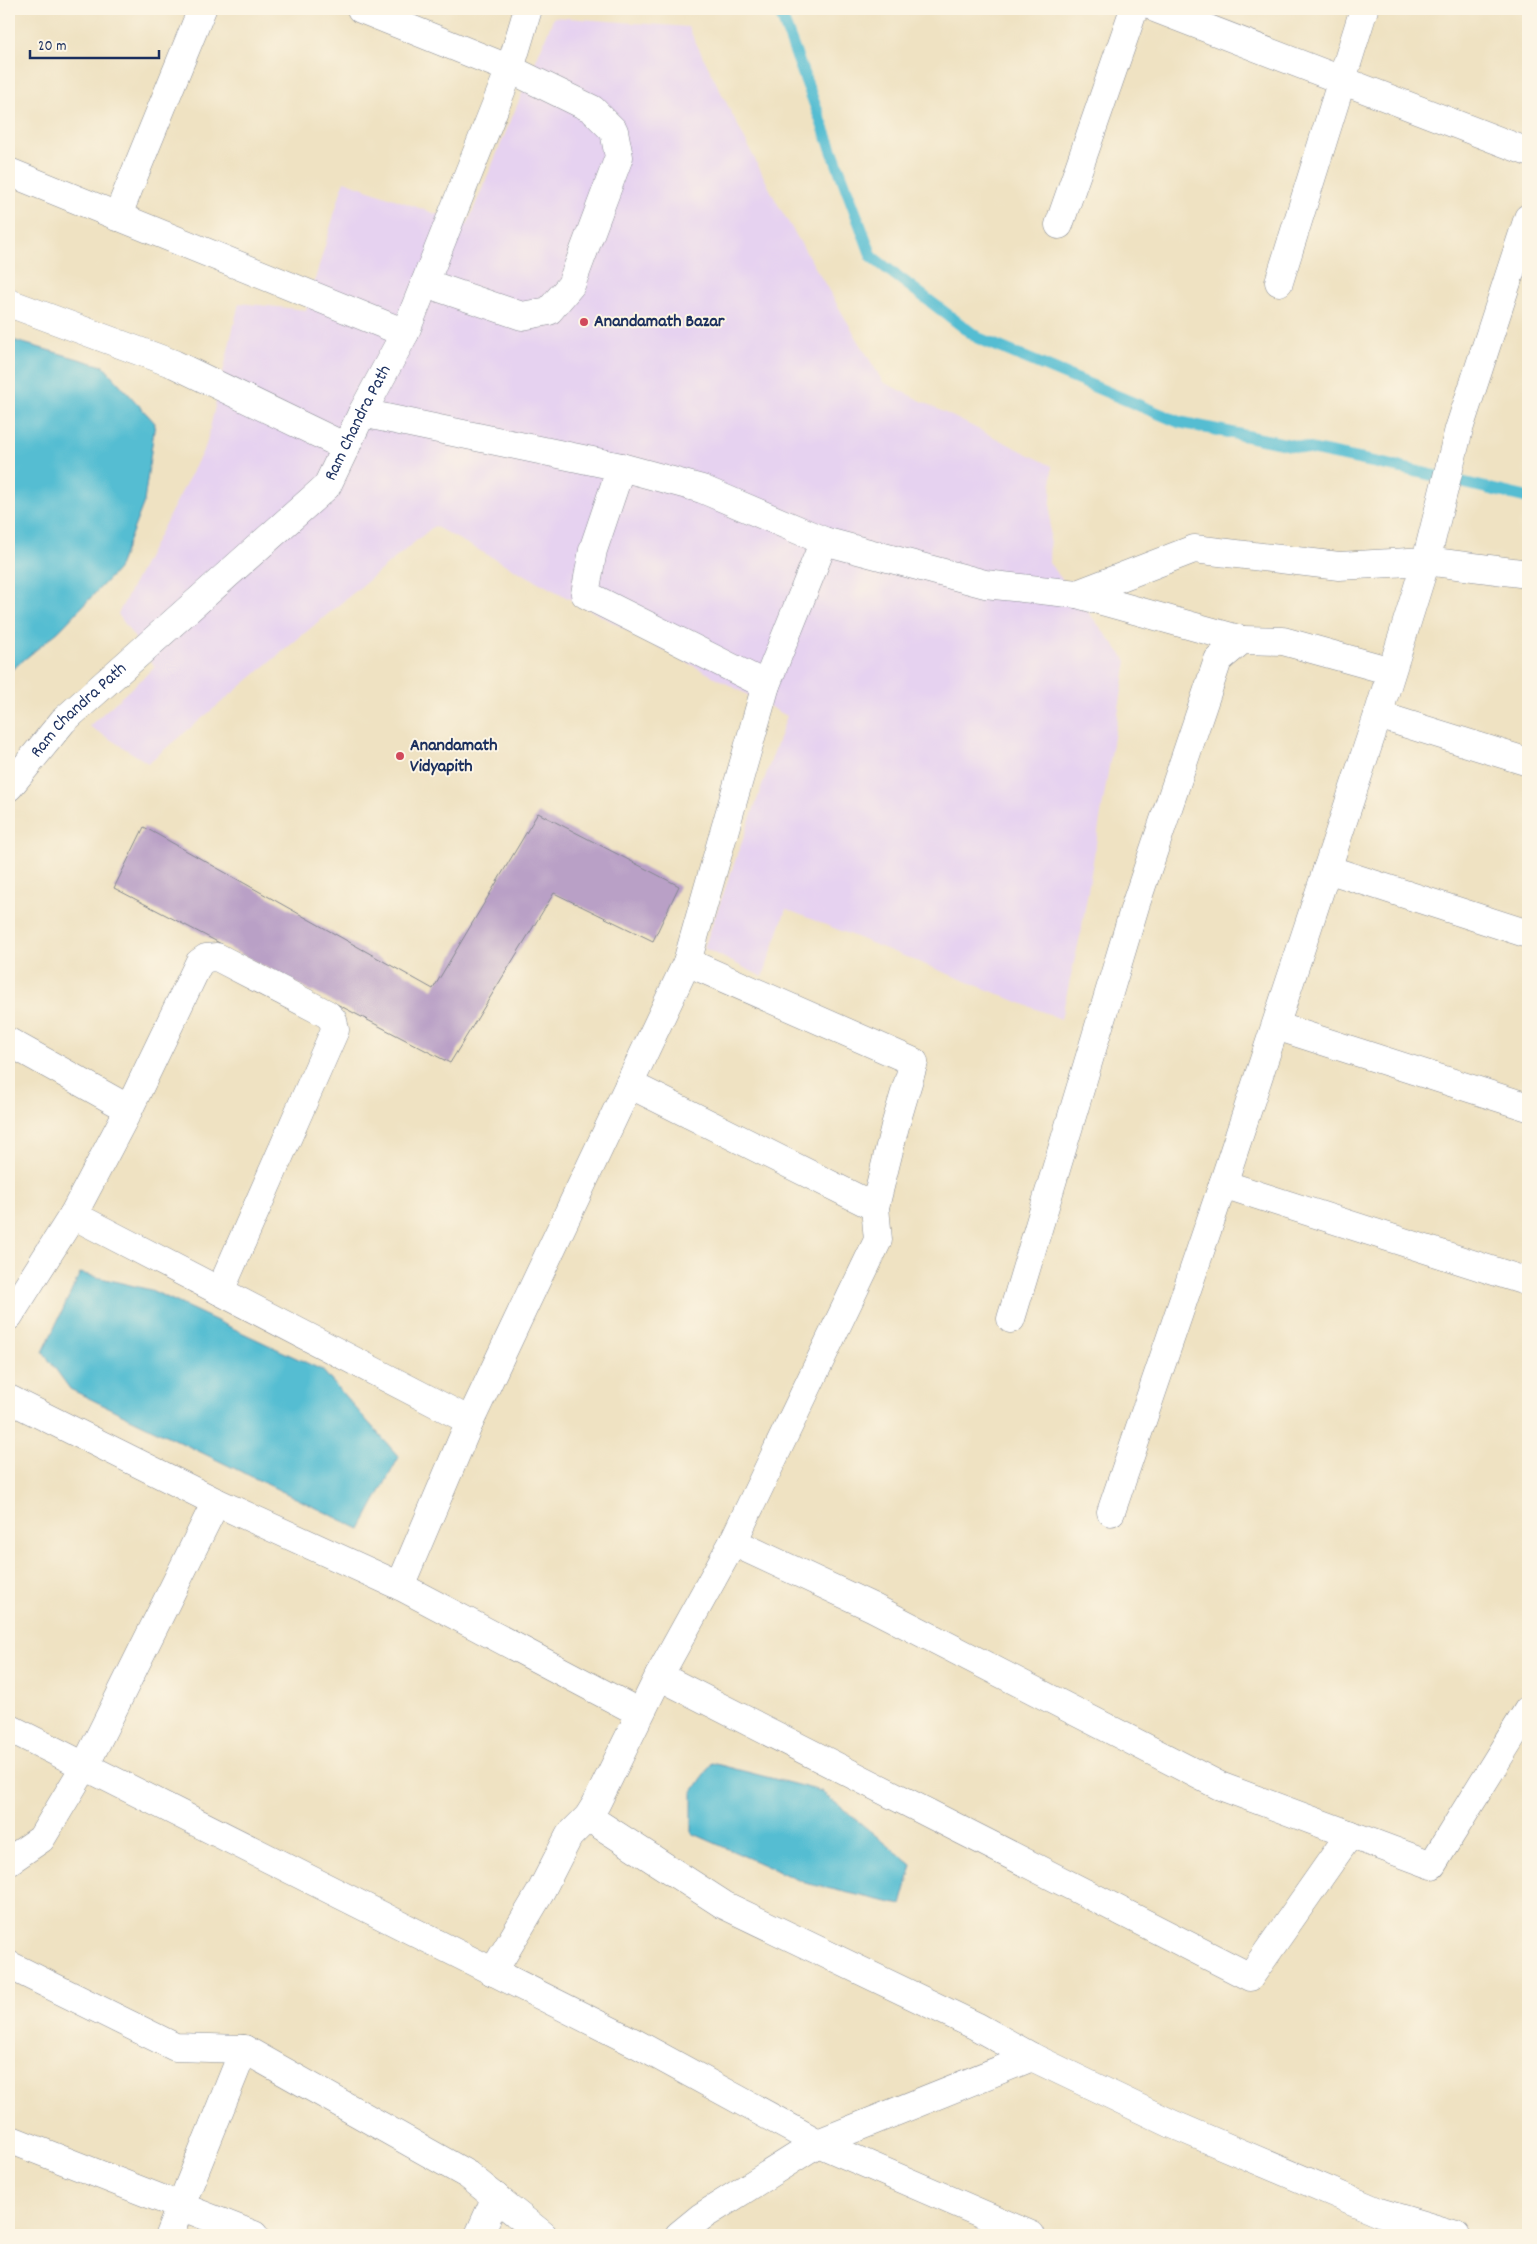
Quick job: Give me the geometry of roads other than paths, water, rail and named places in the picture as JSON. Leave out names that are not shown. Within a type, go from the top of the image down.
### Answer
[{"type":"street","points":[[117,217],[202,9]]},
{"type":"street","points":[[361,9],[510,69],[592,109],[614,131],[619,156],[570,285],[549,312],[522,316],[425,283]]},
{"type":"street","name":"Ram Chandra Path","points":[[11,780],[63,721],[328,486],[362,413],[405,333],[510,69],[528,9]]},
{"type":"street","points":[[1059,226],[1134,9]]},
{"type":"street","points":[[1157,9],[1528,152]]},
{"type":"street","points":[[1279,282],[1364,9]]},
{"type":"street","points":[[9,172],[405,333]]},
{"type":"street","points":[[1112,1512],[1276,1026],[1378,715],[1426,561],[1459,429],[1528,218]]},
{"type":"street","points":[[9,303],[174,364],[346,447]]},
{"type":"street","points":[[362,413],[621,467],[702,489],[824,541],[985,584],[1077,594],[1242,640],[1283,641],[1392,671]]},
{"type":"street","points":[[621,467],[593,550],[585,594],[766,685]]},
{"type":"street","points":[[400,1586],[470,1421],[686,962],[766,685],[824,541]]},
{"type":"street","points":[[1077,594],[1194,549],[1339,566],[1426,561],[1528,574]]},
{"type":"street","points":[[1011,1319],[1136,903],[1218,660],[1242,640]]},
{"type":"street","points":[[1378,715],[1528,762]]},
{"type":"street","points":[[1327,869],[1528,934]]},
{"type":"street","points":[[9,1316],[73,1215],[129,1109],[199,963],[206,958],[217,957],[328,1014],[333,1020],[335,1030],[220,1291]]},
{"type":"street","points":[[494,1972],[540,1893],[569,1836],[588,1816],[596,1804],[640,1713],[733,1542],[878,1240],[875,1207],[895,1126],[914,1062],[686,962]]},
{"type":"street","points":[[1276,1026],[1528,1107]]},
{"type":"street","points":[[9,1042],[129,1109]]},
{"type":"street","points":[[629,1084],[875,1207]]},
{"type":"street","points":[[1223,1184],[1528,1282]]},
{"type":"street","points":[[73,1215],[470,1421]]},
{"type":"street","points":[[9,1399],[216,1502],[400,1586],[640,1713]]},
{"type":"street","points":[[9,1861],[42,1838],[85,1766],[216,1502]]},
{"type":"street","points":[[733,1542],[872,1607],[1220,1786],[1432,1865],[1528,1710]]},
{"type":"street","points":[[660,1676],[1250,1977],[1350,1834]]},
{"type":"street","points":[[9,1728],[637,2044],[818,2143],[1031,2235]]},
{"type":"street","points":[[588,1816],[724,1905],[976,2026],[1032,2057],[1172,2124],[1379,2212],[1456,2235]]},
{"type":"street","points":[[9,1965],[175,2048],[244,2049],[468,2175],[543,2235]]},
{"type":"street","points":[[169,2235],[244,2049]]},
{"type":"street","points":[[679,2235],[701,2217],[818,2143],[1032,2057]]},
{"type":"street","points":[[9,2139],[254,2235]]},
{"type":"street","points":[[479,2235],[496,2197]]},
{"type":"water","points":[[9,339],[103,366],[155,423],[144,502],[118,569],[59,631],[9,672]]},
{"type":"water","points":[[80,1273],[151,1290],[322,1370],[399,1457],[360,1529],[70,1389],[43,1352]]},
{"type":"water","points":[[712,1763],[821,1791],[912,1865],[901,1905],[805,1883],[692,1833],[692,1793]]},
{"type":"waterway","points":[[779,9],[872,257],[978,338],[1179,422],[1402,468],[1528,498]]},
{"type":"place","name":"Anandamath Bazar","points":[[584,322]]},
{"type":"place","name":"Anandamath Vidyapith","points":[[400,756]]}]
